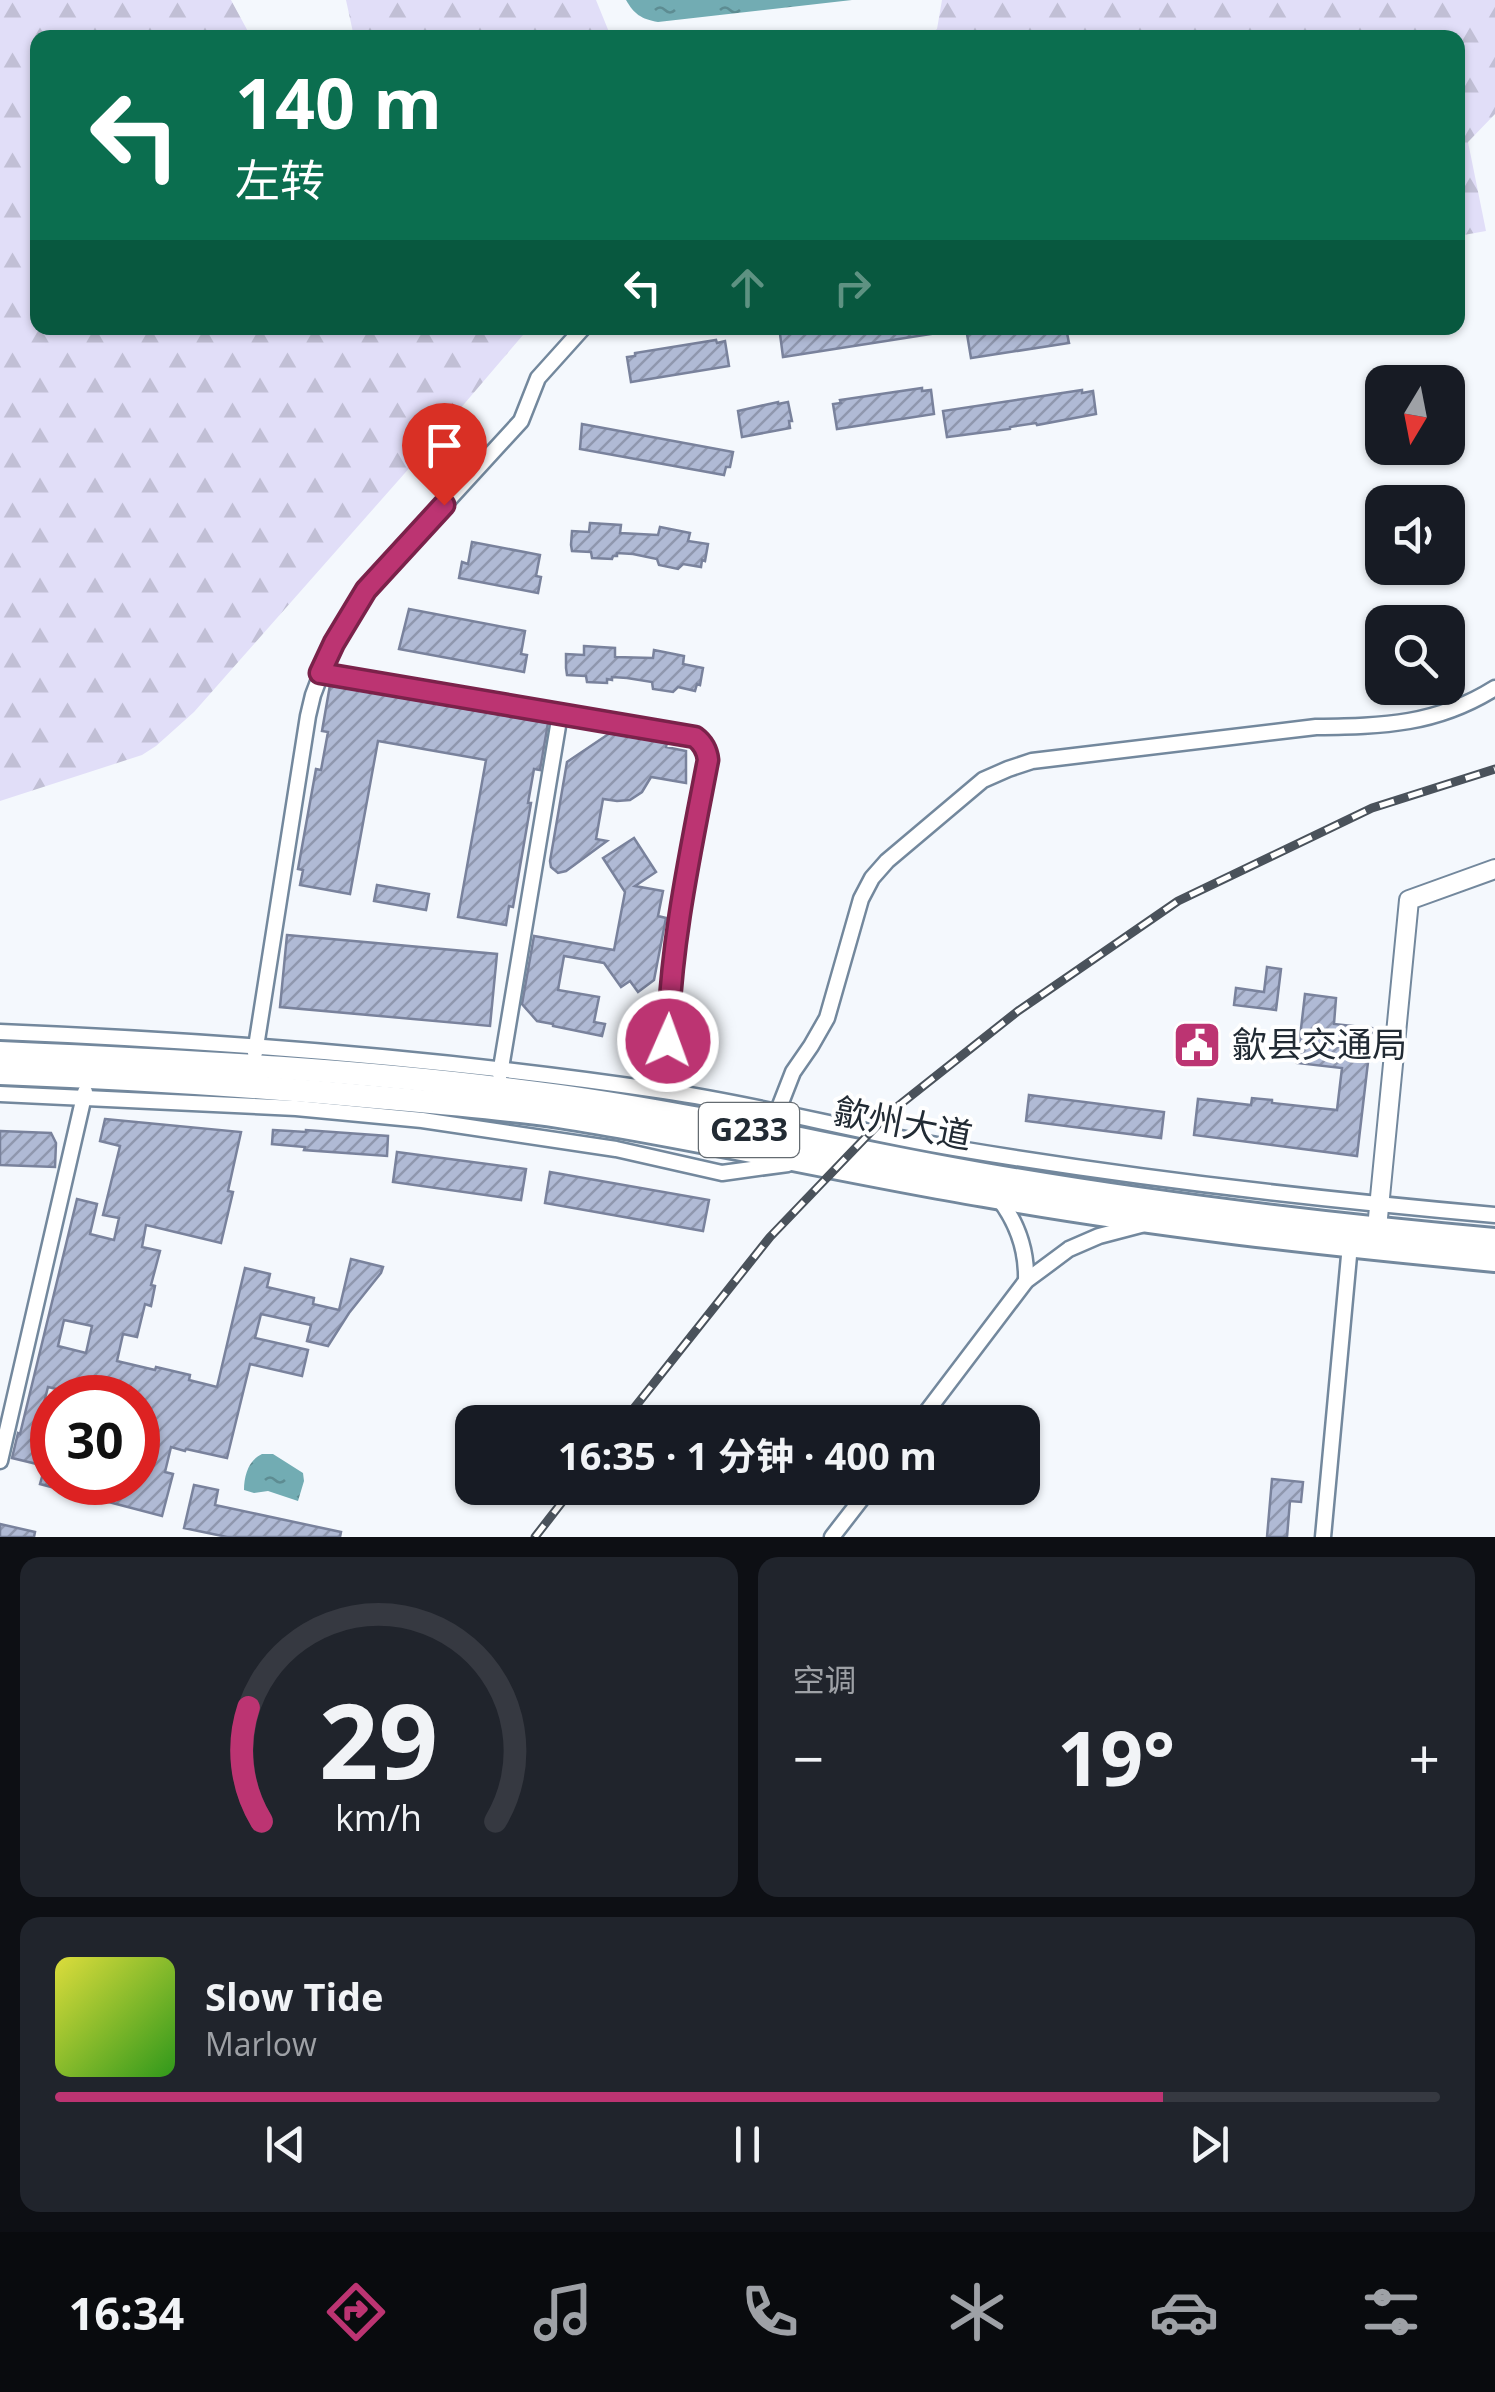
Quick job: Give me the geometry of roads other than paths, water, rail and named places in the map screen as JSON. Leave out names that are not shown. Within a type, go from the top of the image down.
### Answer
[{"type":"highway","name":"歙州大道","points":[[0,1053],[254,1056],[499,1079],[592,1101],[774,1124],[1080,1191],[1232,1212],[1495,1240]]},
{"type":"highway","name":"歙州大道","points":[[0,1073],[86,1086],[320,1092],[556,1116],[998,1198],[1151,1222],[1495,1260]]},
{"type":"street","points":[[0,1032],[254,1056],[308,716],[320,673],[366,590],[521,420],[538,378],[577,335]]},
{"type":"street","points":[[320,673],[695,737],[706,749],[708,760],[671,972],[670,1092]]},
{"type":"street","points":[[774,1124],[793,1072],[827,1018],[866,888],[887,861],[983,780],[1032,761],[1316,727],[1425,719],[1455,710],[1495,688]]},
{"type":"street","points":[[560,714],[499,1079],[670,1092],[774,1124],[1168,1180],[1495,1215]]},
{"type":"street","points":[[1377,1228],[1409,900],[1495,869]]},
{"type":"street","points":[[0,1094],[86,1086],[0,1461]]},
{"type":"street","points":[[998,1198],[1023,1244],[1026,1281]]},
{"type":"street","points":[[932,1405],[1026,1281],[1054,1259],[1086,1242],[1151,1222]]},
{"type":"street","points":[[1323,1537],[1350,1245]]},
{"type":"street","points":[[832,1537],[857,1505]]},
{"type":"water","points":[[626,0],[852,0],[658,22],[639,15]]},
{"type":"water","points":[[262,1454],[273,1454],[303,1473],[298,1501],[268,1491],[244,1490],[248,1469]]},
{"type":"railway","points":[[637,1405],[770,1237],[888,1114],[1018,1011],[1178,901],[1372,808],[1495,769]]},
{"type":"railway","points":[[535,1537],[560,1505]]},
{"type":"place","name":"歙县交通局","points":[[1197,1045]]}]
